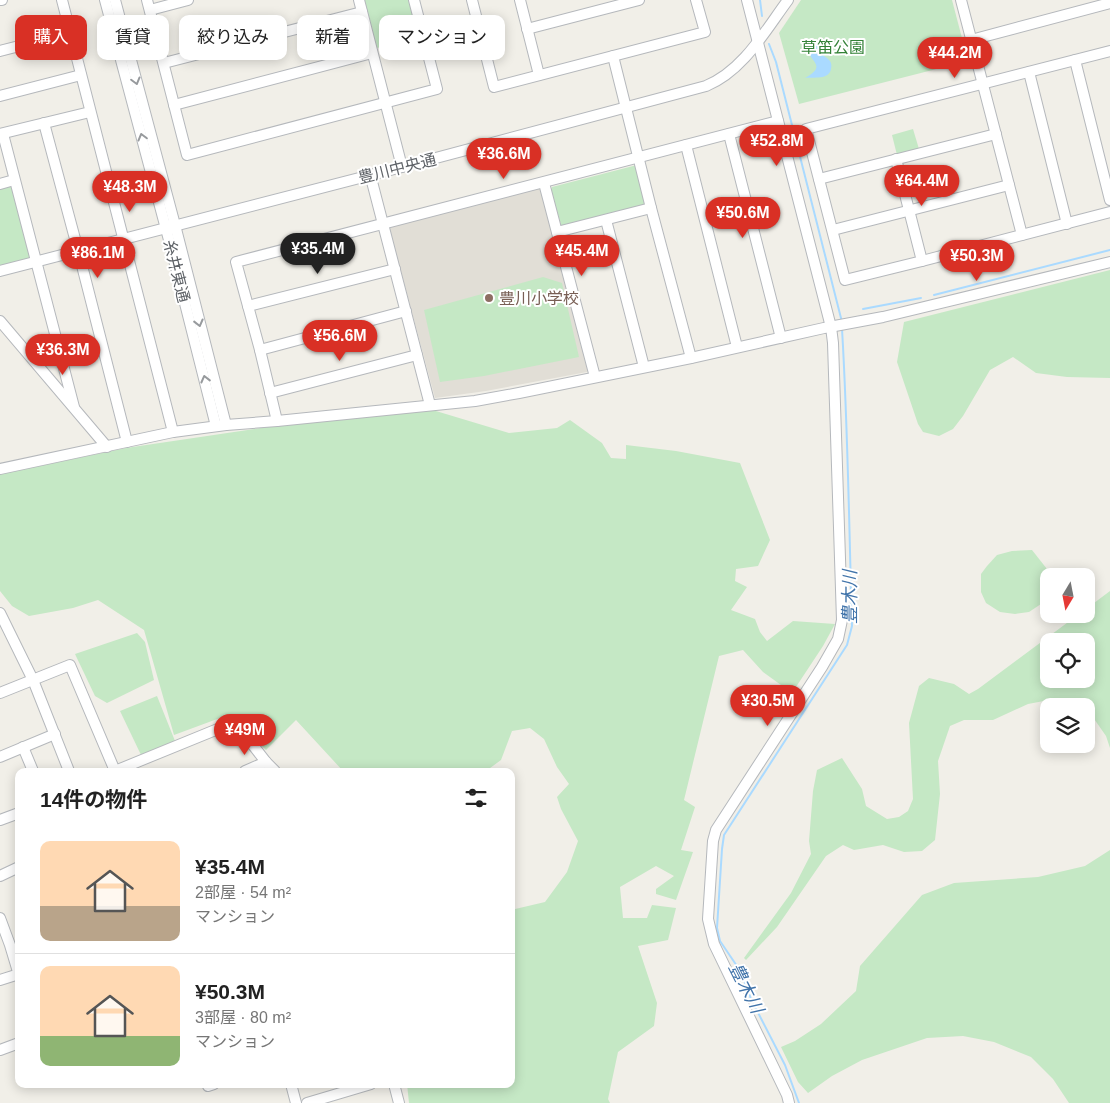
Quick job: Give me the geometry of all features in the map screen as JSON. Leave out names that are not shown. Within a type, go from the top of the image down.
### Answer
[{"type":"street","points":[[62,0],[66,15]]},
{"type":"street","name":"糸井東通","points":[[105,0],[170,226]]},
{"type":"street","name":"糸井東通","points":[[115,0],[221,425]]},
{"type":"street","points":[[188,0],[149,5],[187,154],[437,89],[414,0]]},
{"type":"street","points":[[358,0],[402,167]]},
{"type":"street","points":[[472,0],[494,86],[705,32],[696,0]]},
{"type":"street","points":[[520,0],[539,75]]},
{"type":"street","points":[[527,29],[639,0]]},
{"type":"street","points":[[747,0],[834,327],[842,620],[838,639],[822,667],[716,830],[713,841],[708,919],[714,944],[787,1095],[789,1103]]},
{"type":"street","name":"豊川中央通","points":[[0,271],[402,167],[712,84],[729,74],[743,61],[788,0]]},
{"type":"street","points":[[961,0],[1022,235]]},
{"type":"street","points":[[971,40],[1110,4]]},
{"type":"street","points":[[164,63],[362,12]]},
{"type":"street","points":[[0,51],[15,47]]},
{"type":"street","points":[[1110,51],[806,130],[845,280],[1110,212]]},
{"type":"street","points":[[174,105],[372,53]]},
{"type":"street","points":[[613,56],[691,358]]},
{"type":"street","points":[[77,60],[173,432]]},
{"type":"street","points":[[1075,60],[1110,200]]},
{"type":"street","points":[[1029,72],[1067,224]]},
{"type":"street","points":[[0,96],[81,75]]},
{"type":"street","points":[[74,407],[1,134],[90,112]]},
{"type":"street","points":[[277,421],[236,262],[778,122]]},
{"type":"street","points":[[44,123],[127,442]]},
{"type":"street","points":[[729,134],[781,338]]},
{"type":"street","points":[[819,179],[996,134]]},
{"type":"street","points":[[686,145],[738,347]]},
{"type":"street","points":[[896,159],[922,261]]},
{"type":"street","points":[[370,174],[430,405]]},
{"type":"street","points":[[0,184],[14,180]]},
{"type":"street","points":[[544,183],[595,377]]},
{"type":"street","points":[[832,230],[1009,185]]},
{"type":"street","points":[[557,232],[652,208]]},
{"type":"street","points":[[606,220],[644,367]]},
{"type":"street","points":[[0,469],[173,432],[221,425],[475,401],[691,358],[928,307],[1110,262]]},
{"type":"street","points":[[248,306],[395,268]]},
{"type":"street","points":[[260,350],[406,311]]},
{"type":"street","points":[[0,321],[107,447]]},
{"type":"street","points":[[270,393],[417,355]]},
{"type":"street","points":[[0,613],[33,680],[68,768]]},
{"type":"street","points":[[0,693],[70,665],[114,768]]},
{"type":"street","points":[[122,768],[235,722],[272,768]]},
{"type":"street","points":[[0,756],[55,734]]},
{"type":"street","points":[[23,747],[32,768]]},
{"type":"street","points":[[252,768],[266,762]]},
{"type":"street","points":[[0,820],[15,814]]},
{"type":"street","points":[[0,876],[15,869]]},
{"type":"street","points":[[1,924],[15,943]]},
{"type":"street","points":[[0,980],[15,976]]},
{"type":"street","points":[[0,1050],[15,1044]]},
{"type":"street","points":[[292,1088],[296,1103]]},
{"type":"street","points":[[307,1103],[358,1088]]},
{"type":"street","points":[[395,1088],[399,1103]]},
{"type":"shaded area","name":"豊川小学校","points":[[541,188],[589,368],[587,372],[486,391],[435,398],[389,227]]},
{"type":"green space","points":[[364,0],[410,0],[414,15],[379,15],[379,47],[377,48]]},
{"type":"green space","name":"草笛公園","points":[[801,0],[952,0],[968,61],[799,104],[779,33]]},
{"type":"green space","points":[[913,129],[919,149],[897,155],[892,135]]},
{"type":"green space","points":[[637,165],[647,203],[645,207],[564,227],[561,225],[551,190],[552,187]]},
{"type":"green space","points":[[13,186],[32,256],[30,259],[0,266],[0,187]]},
{"type":"green space","points":[[1110,270],[1110,378],[1067,377],[1036,373],[1013,357],[990,370],[963,416],[953,429],[939,436],[923,432],[918,424],[897,362],[904,322]]},
{"type":"green space","points":[[543,277],[562,283],[579,357],[484,376],[440,382],[424,310]]},
{"type":"green space","points":[[416,405],[509,433],[557,428],[570,420],[602,443],[611,458],[626,459],[626,445],[676,451],[740,463],[770,540],[758,566],[736,569],[735,581],[747,587],[731,610],[755,619],[760,632],[767,641],[793,621],[835,624],[792,693],[763,672],[743,650],[719,656],[684,800],[695,807],[681,850],[693,852],[676,900],[656,894],[656,889],[674,876],[656,866],[620,887],[623,918],[647,918],[652,905],[676,908],[668,940],[638,946],[657,1003],[654,1026],[618,1052],[608,1099],[610,1103],[409,1103],[407,1088],[515,1088],[515,909],[545,902],[567,872],[578,841],[561,809],[557,797],[569,784],[557,767],[544,739],[530,728],[512,731],[501,760],[490,768],[340,768],[296,720],[266,750],[228,715],[174,735],[144,630],[98,600],[73,608],[29,616],[12,606],[0,591],[0,474],[126,448]]},
{"type":"green space","points":[[1032,550],[1046,568],[1040,568],[1040,605],[1029,612],[1015,614],[1000,612],[986,603],[981,592],[981,574],[987,566],[997,555],[1012,551]]},
{"type":"green space","points":[[1110,591],[1110,748],[1106,736],[1095,720],[1095,698],[1040,698],[1040,702],[1028,704],[993,720],[964,720],[950,726],[938,761],[940,794],[935,840],[922,851],[904,852],[883,845],[854,850],[843,845],[826,856],[777,927],[746,960],[744,958],[791,893],[811,854],[809,841],[813,791],[817,770],[842,758],[862,789],[866,806],[887,819],[899,817],[908,811],[913,799],[909,723],[919,686],[929,678],[954,684],[969,694],[1040,643],[1040,688],[1095,688],[1095,633],[1053,633],[1067,623],[1095,623],[1095,602]]},
{"type":"green space","points":[[137,633],[145,642],[154,680],[107,703],[95,696],[75,654]]},
{"type":"green space","points":[[157,696],[175,741],[142,757],[120,711]]},
{"type":"green space","points":[[1110,850],[1110,1103],[1069,1103],[1053,1079],[1031,1057],[994,1042],[963,1036],[927,1038],[862,1060],[832,1076],[808,1093],[798,1082],[781,1047],[795,1041],[821,1024],[856,991],[860,966],[922,895],[954,883],[1038,877],[1085,866]]},
{"type":"water","points":[[815,44],[820,48],[820,53],[830,61],[830,73],[817,78],[805,78],[816,70],[816,63],[811,57],[808,48]]},
{"type":"waterway","name":"豊木川","points":[[760,0],[762,16]]},
{"type":"waterway","name":"豊木川","points":[[769,44],[776,62],[842,322]]},
{"type":"waterway","points":[[934,295],[1110,250]]},
{"type":"waterway","points":[[863,309],[921,298]]},
{"type":"waterway","name":"豊木川","points":[[799,1103],[785,1065],[751,999],[741,972],[720,941],[717,928],[724,835],[847,645],[852,626],[842,329]]},
{"type":"place","name":"豊川小学校","points":[[489,298]]}]
